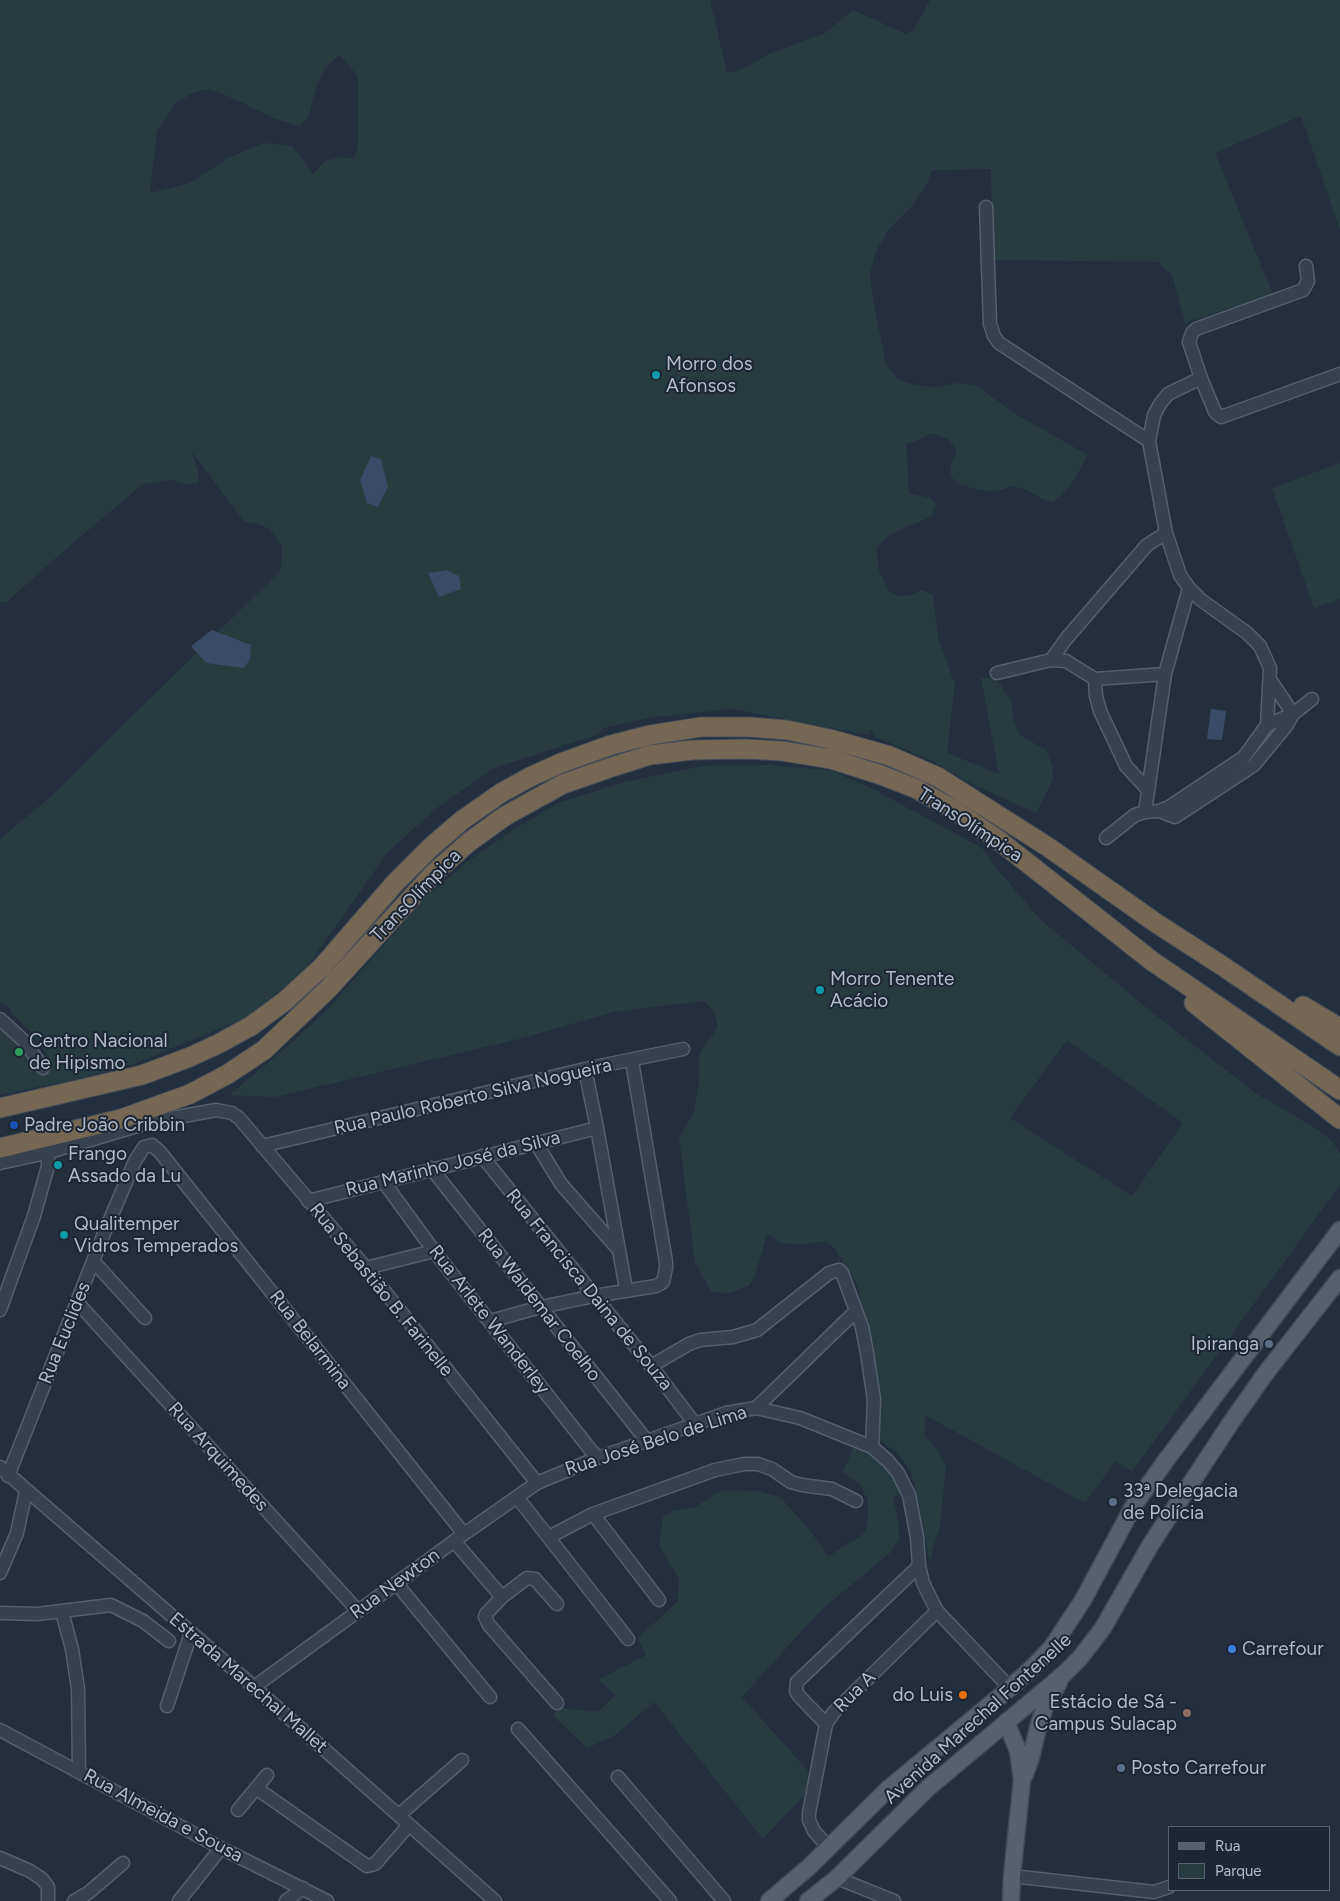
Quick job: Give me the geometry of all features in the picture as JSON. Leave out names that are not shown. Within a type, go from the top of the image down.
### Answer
[{"type":"highway","name":"TransOlímpica","points":[[0,1108],[142,1075],[218,1044],[268,1015],[291,995],[322,967],[394,883],[430,848],[461,821],[501,793],[562,763],[611,745],[650,735],[701,727],[748,727],[787,730],[882,754],[926,771],[966,793],[1040,842],[1156,923],[1224,966],[1340,1046]]},
{"type":"highway","name":"TransOlímpica","points":[[0,1148],[121,1119],[190,1094],[228,1074],[264,1050],[328,989],[434,873],[469,842],[505,816],[563,784],[650,756],[692,750],[746,749],[782,751],[831,759],[917,789],[956,811],[997,839],[1152,960],[1340,1090]]},
{"type":"highway","points":[[1152,960],[1165,977],[1188,998],[1340,1119]]},
{"type":"highway","points":[[1224,966],[1300,1004],[1340,1028]]},
{"type":"main road","name":"Avenida Marechal Fontenelle","points":[[769,1901],[809,1867],[888,1789],[1010,1688],[1052,1647],[1067,1627],[1134,1505],[1172,1451],[1340,1230]]},
{"type":"main road","name":"Avenida Marechal Fontenelle","points":[[813,1897],[837,1878],[904,1810],[959,1760],[1008,1726],[1080,1658],[1103,1628],[1151,1544],[1265,1374],[1340,1278]]},
{"type":"main road","points":[[1012,1901],[1012,1876],[1022,1780],[1018,1751],[1008,1726],[1006,1713],[1034,1666]]},
{"type":"main road","points":[[1022,1780],[1030,1761],[1038,1724],[1064,1674]]},
{"type":"main road","points":[[1008,1726],[1020,1733],[1030,1730],[1038,1724]]},
{"type":"main road","points":[[888,1789],[891,1805],[904,1810]]},
{"type":"main road","points":[[809,1867],[814,1869],[819,1877],[813,1897]]},
{"type":"street","points":[[986,207],[990,324],[994,336],[1008,350],[1149,442]]},
{"type":"street","points":[[1306,266],[1308,281],[1303,290],[1196,329],[1192,333],[1189,342],[1215,412],[1221,417],[1340,374]]},
{"type":"street","points":[[1106,838],[1135,816],[1168,807],[1244,757],[1267,725],[1271,681],[1270,668],[1260,646],[1247,633],[1201,600],[1189,588],[1180,574],[1166,533],[1149,442],[1154,414],[1168,394],[1201,378]]},
{"type":"street","points":[[1051,660],[1066,639],[1147,545],[1166,533]]},
{"type":"street","points":[[1145,812],[1165,674],[1189,588]]},
{"type":"street","points":[[997,673],[1051,660],[1066,661],[1096,679],[1165,674]]},
{"type":"street","points":[[1096,679],[1096,696],[1100,711],[1118,750],[1126,766],[1148,790]]},
{"type":"street","points":[[1271,681],[1293,714]]},
{"type":"street","points":[[1267,725],[1293,714],[1312,699]]},
{"type":"street","points":[[1159,811],[1170,817],[1175,817],[1254,765],[1287,725],[1293,714]]},
{"type":"street","points":[[0,1019],[25,1042],[43,1068]]},
{"type":"street","name":"Rua Paulo Roberto Silva Nogueira","points":[[262,1146],[585,1069],[683,1049]]},
{"type":"street","points":[[490,1321],[540,1307],[656,1286],[663,1282],[666,1262],[632,1060]]},
{"type":"street","points":[[585,1069],[626,1290]]},
{"type":"street","name":"Rua Sebastião B. Farinelle","points":[[46,1153],[151,1122],[216,1110],[226,1111],[239,1118],[366,1268],[537,1483]]},
{"type":"street","name":"Rua Marinho José da Silva","points":[[308,1200],[597,1128]]},
{"type":"street","points":[[536,1143],[561,1184],[617,1248]]},
{"type":"street","name":"Rua Euclides","points":[[4,1472],[94,1262],[134,1161],[144,1147],[148,1145],[155,1147]]},
{"type":"street","name":"Rua Belarmina","points":[[155,1147],[459,1537],[502,1597]]},
{"type":"street","points":[[0,1163],[46,1153],[48,1156],[48,1166],[34,1216],[0,1308]]},
{"type":"street","name":"Rua Francisca Daina de Souza","points":[[482,1156],[651,1366],[695,1424]]},
{"type":"street","name":"Rua Waldemar Coelho","points":[[431,1168],[647,1440]]},
{"type":"street","name":"Rua Arlete Wanderley","points":[[383,1180],[434,1251],[597,1458]]},
{"type":"street","points":[[366,1268],[434,1251]]},
{"type":"street","points":[[94,1262],[145,1318]]},
{"type":"street","points":[[651,1366],[689,1344],[700,1340],[733,1337],[757,1330],[832,1271],[839,1270],[842,1273],[862,1327],[867,1353],[874,1400],[872,1448]]},
{"type":"street","name":"Rua Arquimedes","points":[[77,1302],[358,1611]]},
{"type":"street","points":[[756,1408],[856,1311]]},
{"type":"street","name":"Rua José Belo de Lima","points":[[537,1483],[647,1440],[726,1413],[756,1408],[800,1418],[872,1448],[888,1461],[898,1473],[909,1495],[919,1566],[923,1582],[937,1611],[1010,1688]]},
{"type":"street","points":[[549,1537],[593,1514],[715,1470],[744,1464],[758,1464],[772,1469],[791,1482],[832,1489],[856,1501]]},
{"type":"street","name":"Estrada Marechal Mallet","points":[[4,1472],[254,1686],[495,1901]]},
{"type":"street","name":"Rua Newton","points":[[254,1686],[459,1537],[537,1483]]},
{"type":"street","points":[[0,1573],[17,1532],[26,1491]]},
{"type":"street","points":[[517,1497],[628,1640]]},
{"type":"street","points":[[593,1514],[659,1600]]},
{"type":"street","points":[[826,1724],[799,1696],[796,1691],[797,1682],[919,1566]]},
{"type":"street","points":[[557,1604],[535,1579],[530,1577],[502,1597],[486,1614],[486,1620],[557,1703]]},
{"type":"street","points":[[396,1584],[490,1697]]},
{"type":"street","points":[[0,1613],[36,1614],[111,1605],[143,1621],[169,1641]]},
{"type":"street","name":"Rua A","points":[[828,1847],[814,1831],[809,1820],[826,1724],[834,1712],[937,1611]]},
{"type":"street","points":[[62,1612],[72,1648],[78,1689],[79,1772]]},
{"type":"street","points":[[167,1706],[191,1633]]},
{"type":"street","points":[[518,1729],[670,1901]]},
{"type":"street","name":"Rua Almeida e Sousa","points":[[0,1730],[222,1848],[327,1901]]},
{"type":"street","points":[[399,1816],[462,1760]]},
{"type":"street","points":[[238,1810],[267,1774]]},
{"type":"street","points":[[618,1777],[724,1901]]},
{"type":"street","points":[[256,1788],[367,1866],[375,1864],[409,1825]]},
{"type":"street","points":[[178,1901],[222,1848]]},
{"type":"street","points":[[0,1858],[42,1879],[48,1887],[48,1901]]},
{"type":"street","points":[[74,1901],[88,1893],[123,1863]]},
{"type":"street","points":[[1012,1876],[1153,1896],[1168,1888]]},
{"type":"street","points":[[837,1878],[878,1897],[894,1901]]},
{"type":"street","points":[[286,1901],[303,1888]]},
{"type":"green space","points":[[0,0],[710,0],[727,73],[741,70],[769,54],[825,33],[853,10],[906,34],[914,29],[930,0],[1340,0],[1340,230],[1301,116],[1215,153],[1273,294],[1185,323],[1172,275],[1158,262],[993,260],[991,169],[932,170],[927,184],[912,206],[889,229],[876,251],[870,274],[874,305],[886,364],[898,379],[915,385],[936,387],[957,383],[975,385],[1019,416],[1088,455],[1071,485],[1053,502],[1042,499],[1027,490],[1012,486],[1002,490],[986,491],[960,485],[951,477],[950,468],[957,450],[947,438],[932,433],[915,442],[906,444],[909,493],[931,498],[936,505],[932,515],[885,538],[877,548],[879,571],[888,590],[897,596],[911,595],[922,590],[933,595],[938,639],[955,684],[947,753],[999,774],[981,678],[991,678],[999,683],[1012,702],[1013,720],[1020,735],[1046,750],[1052,765],[1053,780],[1036,813],[970,783],[932,761],[876,737],[870,729],[869,735],[733,709],[654,717],[604,728],[596,735],[494,768],[437,808],[388,852],[305,970],[246,1018],[131,1065],[77,1079],[0,1095],[0,1025],[49,1058],[33,1034],[12,1014],[10,1008],[0,1002],[0,839],[49,798],[280,571],[282,547],[269,529],[258,524],[244,522],[192,452],[198,471],[199,483],[187,484],[172,480],[143,484],[7,602],[0,602]],"holes":[[[339,55],[358,76],[358,148],[353,159],[342,157],[325,161],[313,174],[292,146],[264,143],[228,158],[190,183],[150,193],[157,131],[175,104],[194,92],[209,89],[299,127],[309,116],[314,94],[325,68]]]},
{"type":"green space","points":[[1340,463],[1340,599],[1314,608],[1272,488]]},
{"type":"green space","points":[[767,765],[830,770],[867,786],[982,848],[1002,875],[1041,920],[1159,1018],[1257,1094],[1317,1129],[1333,1142],[1340,1154],[1340,1185],[1132,1472],[1116,1461],[1085,1503],[925,1415],[925,1435],[940,1454],[946,1467],[940,1526],[926,1572],[929,1558],[917,1494],[910,1471],[898,1454],[880,1440],[878,1398],[870,1344],[857,1284],[835,1249],[826,1241],[802,1244],[782,1243],[767,1234],[756,1273],[749,1286],[727,1294],[711,1291],[695,1263],[679,1137],[694,1112],[699,1081],[699,1056],[718,1027],[715,1014],[704,1001],[614,1012],[519,1039],[275,1097],[229,1095],[325,1012],[428,895],[468,861],[513,830],[558,803],[624,782],[702,766]],"holes":[[[1067,1040],[1183,1123],[1132,1196],[1010,1118]]]},
{"type":"green space","points":[[854,1446],[864,1449],[883,1462],[897,1481],[900,1495],[893,1496],[898,1520],[899,1539],[890,1553],[821,1610],[742,1697],[808,1771],[806,1793],[763,1839],[654,1702],[614,1736],[587,1748],[553,1716],[558,1706],[572,1710],[598,1711],[616,1695],[598,1680],[646,1655],[638,1638],[678,1601],[679,1579],[659,1545],[663,1517],[673,1511],[695,1507],[722,1490],[757,1491],[780,1497],[804,1523],[829,1556],[865,1533],[868,1520],[868,1500],[859,1484],[843,1472]]},
{"type":"water","points":[[371,456],[381,459],[388,487],[378,507],[367,503],[360,480]]},
{"type":"water","points":[[447,570],[459,576],[461,589],[439,597],[428,573]]},
{"type":"water","points":[[212,630],[251,645],[250,659],[244,668],[206,663],[191,646]]},
{"type":"water","points":[[1211,709],[1226,711],[1222,740],[1207,739]]},
{"type":"place","name":"Morro dos Afonsos","points":[[656,375]]},
{"type":"place","name":"Morro Tenente Acácio","points":[[820,990]]},
{"type":"place","name":"Centro Nacional de Hipismo","points":[[19,1052]]},
{"type":"place","name":"Padre João Cribbin","points":[[14,1125]]},
{"type":"place","name":"Frango Assado da Lu","points":[[58,1165]]},
{"type":"place","name":"Qualitemper Vidros Temperados","points":[[64,1235]]},
{"type":"place","name":"Ipiranga","points":[[1269,1344]]},
{"type":"place","name":"33ª Delegacia de Polícia","points":[[1113,1502]]},
{"type":"place","name":"Carrefour","points":[[1232,1649]]},
{"type":"place","name":"do Luis","points":[[963,1695]]},
{"type":"place","name":"Estácio de Sá - Campus Sulacap","points":[[1187,1713]]},
{"type":"place","name":"Posto Carrefour","points":[[1121,1768]]}]
